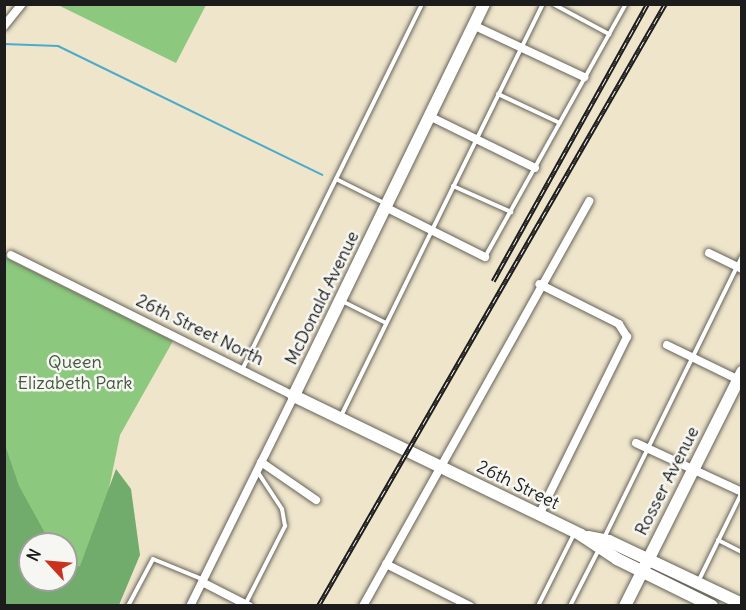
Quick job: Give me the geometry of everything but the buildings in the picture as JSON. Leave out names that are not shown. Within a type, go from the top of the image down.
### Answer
[{"type":"street","points":[[4,26],[22,4]]},
{"type":"street","name":"McDonald Avenue","points":[[190,606],[484,4]]},
{"type":"street","points":[[473,25],[584,77]]},
{"type":"street","points":[[429,116],[535,168]]},
{"type":"street","points":[[363,606],[539,284],[589,201]]},
{"type":"street","points":[[386,206],[485,257]]},
{"type":"street","points":[[709,253],[739,268]]},
{"type":"street","name":"26th Street North","points":[[11,255],[439,467]]},
{"type":"street","points":[[539,284],[619,324],[627,337],[539,516]]},
{"type":"street","points":[[667,345],[740,378]]},
{"type":"street","name":"Rosser Avenue","points":[[625,606],[740,378]]},
{"type":"street","points":[[636,443],[741,492]]},
{"type":"street","points":[[259,466],[316,500]]},
{"type":"street","name":"26th Street","points":[[439,467],[578,534],[648,559],[741,604]]},
{"type":"street","name":"26th Street","points":[[601,544],[688,601],[712,606]]},
{"type":"street","points":[[386,564],[470,606]]},
{"type":"street","points":[[202,581],[246,605]]},
{"type":"lane","points":[[242,371],[422,4]]},
{"type":"lane","points":[[340,419],[543,4]]},
{"type":"lane","points":[[553,4],[609,34]]},
{"type":"lane","points":[[485,257],[626,4]]},
{"type":"lane","points":[[498,94],[560,123]]},
{"type":"lane","points":[[336,179],[386,206]]},
{"type":"lane","points":[[453,186],[511,212]]},
{"type":"lane","points":[[570,606],[692,357],[739,268],[741,256]]},
{"type":"lane","points":[[340,300],[386,323]]},
{"type":"lane","points":[[246,605],[285,526],[282,509],[259,466]]},
{"type":"lane","points":[[698,583],[741,492]]},
{"type":"lane","points":[[538,606],[578,534]]},
{"type":"lane","points":[[718,540],[741,552]]},
{"type":"lane","points":[[128,606],[153,559],[202,581]]},
{"type":"green space","points":[[58,5],[206,5],[176,63]]},
{"type":"green space","name":"Queen Elizabeth Park","points":[[4,248],[10,260],[173,341],[120,435],[85,605],[22,605],[19,592],[78,592],[78,532],[18,532],[18,588],[5,534]]},
{"type":"green space","points":[[5,445],[19,486],[44,532],[18,532],[18,592],[78,592],[78,567],[116,469],[131,489],[140,555],[119,605],[5,605]]},
{"type":"waterway","points":[[4,44],[58,46],[322,175]]},
{"type":"railway","points":[[493,281],[647,4]]},
{"type":"railway","points":[[318,606],[665,4]]}]
